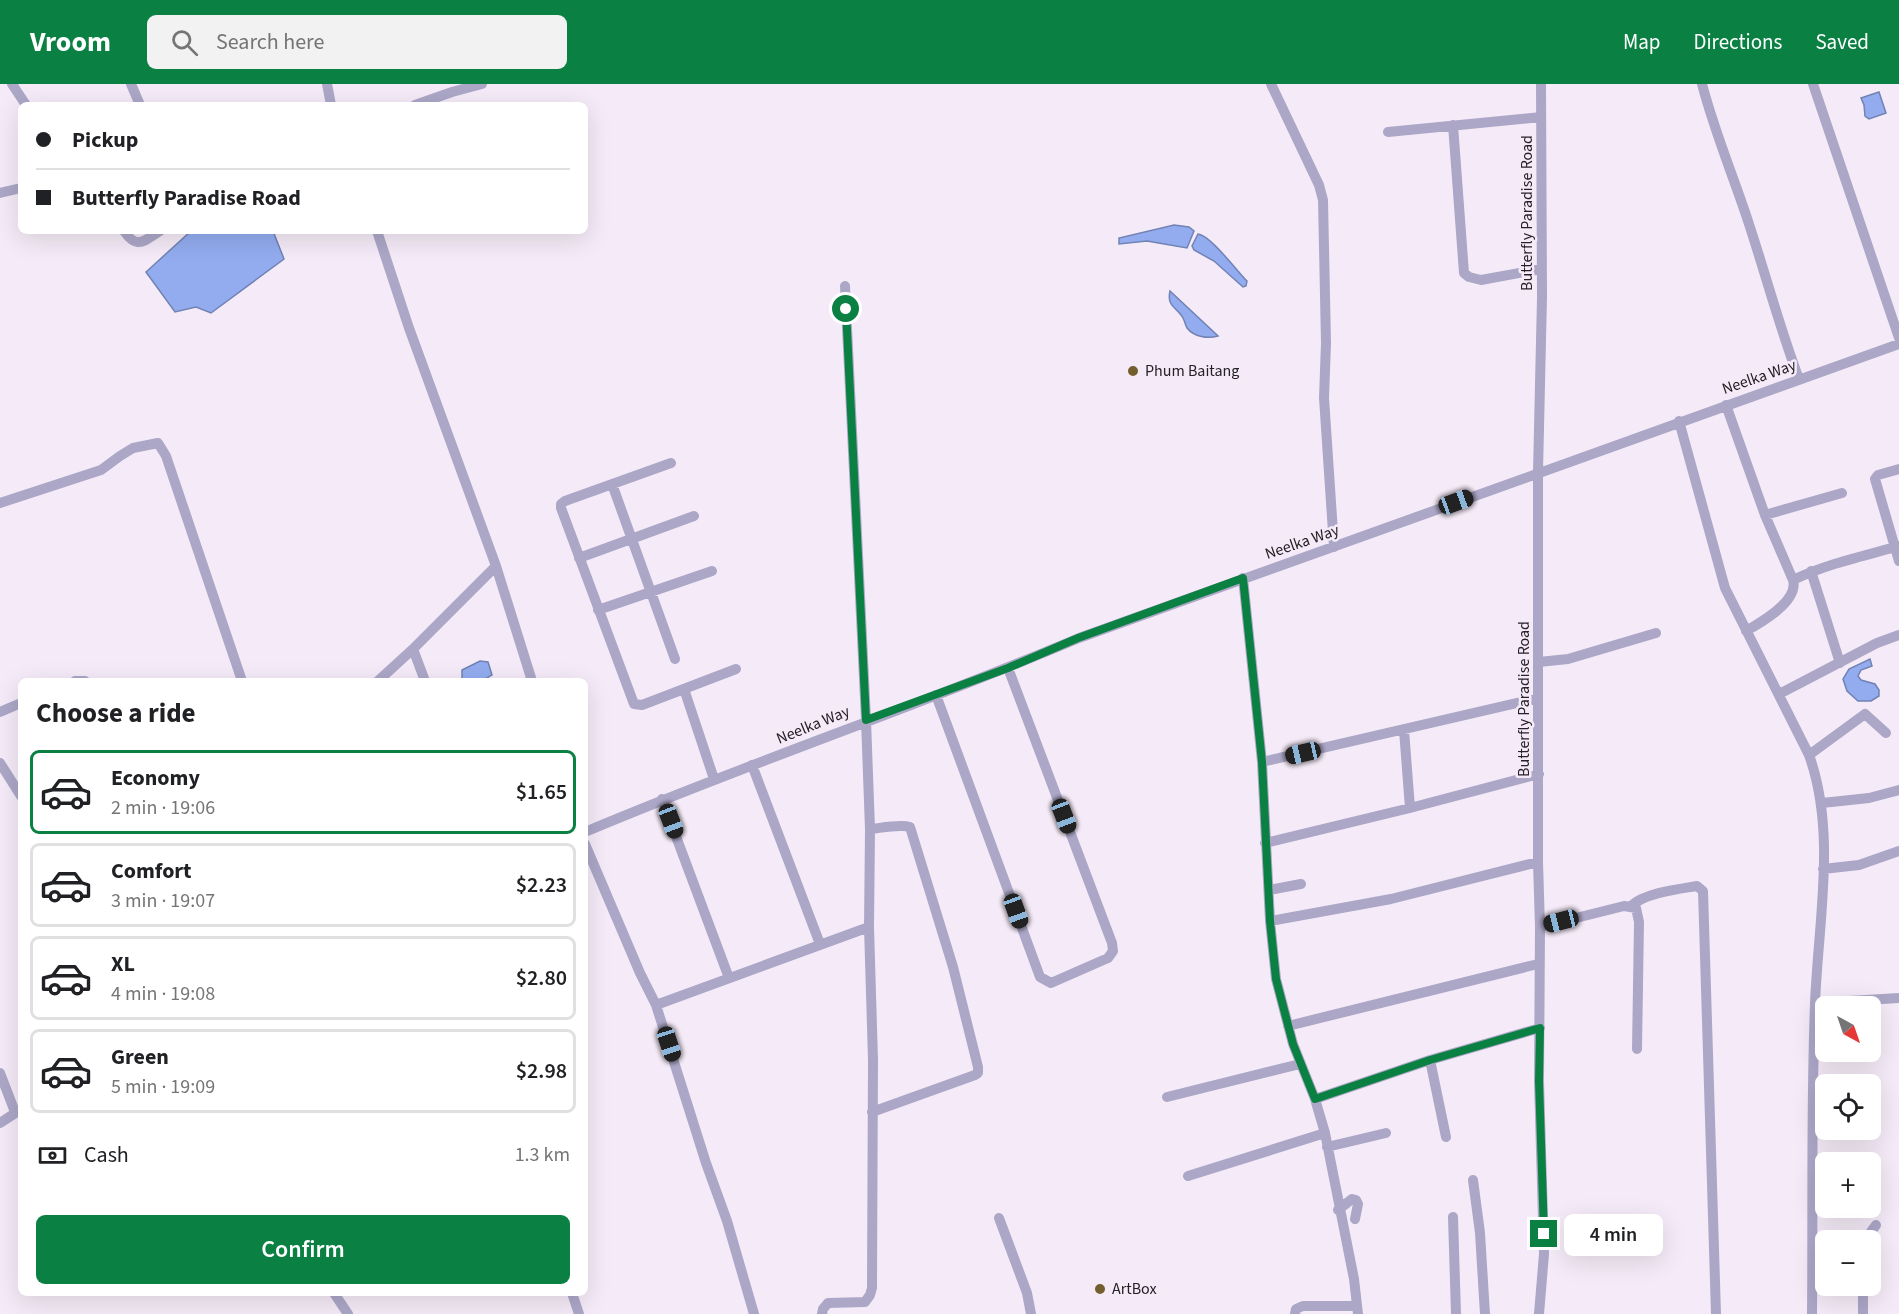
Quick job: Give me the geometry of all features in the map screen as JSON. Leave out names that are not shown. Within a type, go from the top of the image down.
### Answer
[{"type":"street","points":[[12,84],[24,102]]},
{"type":"street","points":[[131,84],[139,102]]},
{"type":"street","points":[[327,84],[330,102]]},
{"type":"street","points":[[425,102],[482,84]]},
{"type":"street","points":[[1271,84],[1319,186],[1323,200],[1326,343],[1324,398],[1334,547]]},
{"type":"street","name":"Butterfly Paradise Road","points":[[1539,1312],[1545,1254],[1539,1081],[1538,964],[1540,927],[1538,472],[1542,297],[1541,84]]},
{"type":"street","points":[[1702,84],[1799,379]]},
{"type":"street","points":[[1813,84],[1899,338]]},
{"type":"street","points":[[1388,132],[1541,117]]},
{"type":"street","points":[[1453,125],[1464,273],[1481,280],[1541,270]]},
{"type":"street","points":[[0,193],[18,189]]},
{"type":"street","points":[[126,234],[131,241],[137,243],[155,234]]},
{"type":"street","points":[[378,234],[409,328],[496,566],[531,678]]},
{"type":"street","points":[[822,1314],[828,1303],[865,1302],[872,1288],[873,1060],[869,927],[870,829],[845,286]]},
{"type":"street","name":"Neelka Way","points":[[588,831],[662,799],[1008,668],[1078,638],[1899,344]]},
{"type":"street","points":[[1726,405],[1765,515],[1793,580],[1793,592],[1782,606],[1746,631]]},
{"type":"street","points":[[1679,421],[1725,588],[1809,755],[1818,778],[1822,803],[1823,869],[1815,996]]},
{"type":"street","points":[[0,503],[101,471],[133,448],[158,443],[166,456],[241,678]]},
{"type":"street","points":[[671,463],[561,504],[634,704],[642,705],[736,669]]},
{"type":"street","points":[[1899,469],[1878,475],[1875,479],[1897,547],[1899,561]]},
{"type":"street","points":[[612,484],[675,659]]},
{"type":"street","points":[[1765,515],[1842,494]]},
{"type":"street","points":[[579,558],[693,516]]},
{"type":"street","points":[[1793,580],[1811,571],[1897,547]]},
{"type":"street","points":[[381,678],[496,566]]},
{"type":"street","points":[[598,610],[712,571]]},
{"type":"street","points":[[1811,571],[1840,663]]},
{"type":"street","points":[[1243,578],[1262,762],[1270,921],[1276,979],[1288,1026],[1300,1064],[1315,1099],[1324,1134],[1354,1279],[1358,1311],[1303,1306],[1296,1309],[1295,1314]]},
{"type":"street","points":[[1539,662],[1568,658],[1656,633]]},
{"type":"street","points":[[1779,694],[1899,635]]},
{"type":"street","points":[[413,649],[423,678]]},
{"type":"street","points":[[936,694],[1040,976],[1051,983],[1108,958],[1113,951],[1112,943],[1008,668]]},
{"type":"street","points":[[684,689],[714,779]]},
{"type":"street","points":[[1262,762],[1538,698]]},
{"type":"street","points":[[0,712],[18,704]]},
{"type":"street","points":[[1809,755],[1865,714],[1886,733]]},
{"type":"street","points":[[1404,730],[1410,808]]},
{"type":"street","points":[[0,763],[18,791]]},
{"type":"street","points":[[752,765],[820,944]]},
{"type":"street","points":[[1266,843],[1539,774]]},
{"type":"street","points":[[1822,803],[1852,800],[1899,790]]},
{"type":"street","points":[[662,799],[729,978]]},
{"type":"street","points":[[870,829],[904,825],[910,827],[953,967],[978,1067],[978,1073],[975,1075],[872,1112]]},
{"type":"street","points":[[588,851],[656,1005],[706,1163],[727,1221],[754,1314]]},
{"type":"street","points":[[1823,869],[1859,866],[1899,851]]},
{"type":"street","points":[[1270,921],[1391,899],[1538,862]]},
{"type":"street","points":[[1269,890],[1301,884]]},
{"type":"street","points":[[1631,906],[1638,900],[1680,889],[1698,886],[1703,891],[1716,1314]]},
{"type":"street","points":[[1540,927],[1624,906],[1636,908],[1639,922],[1637,1049]]},
{"type":"street","points":[[656,1005],[869,927]]},
{"type":"street","points":[[1288,1026],[1538,964]]},
{"type":"street","points":[[1881,999],[1899,998]]},
{"type":"street","points":[[1812,1314],[1815,1004]]},
{"type":"street","points":[[1315,1099],[1430,1060],[1540,1028]]},
{"type":"street","points":[[1430,1060],[1446,1137]]},
{"type":"street","points":[[1167,1097],[1300,1064]]},
{"type":"street","points":[[0,1073],[18,1111],[0,1123]]},
{"type":"street","points":[[1327,1147],[1386,1132]]},
{"type":"street","points":[[1188,1176],[1324,1134]]},
{"type":"street","points":[[1473,1180],[1480,1233],[1485,1313]]},
{"type":"street","points":[[1338,1210],[1352,1199],[1356,1200],[1358,1204],[1355,1219]]},
{"type":"street","points":[[1453,1217],[1456,1314]]},
{"type":"street","points":[[999,1218],[1027,1293],[1031,1311]]},
{"type":"street","points":[[1873,1230],[1876,1226]]},
{"type":"street","points":[[336,1296],[348,1314]]},
{"type":"street","points":[[573,1296],[579,1314]]},
{"type":"street","points":[[1863,1296],[1863,1314]]},
{"type":"water","points":[[1879,92],[1886,113],[1869,119],[1865,116],[1861,98]]},
{"type":"water","points":[[1174,225],[1189,227],[1194,231],[1187,248],[1147,241],[1119,244],[1119,238]]},
{"type":"water","points":[[188,234],[274,234],[284,259],[211,313],[196,307],[175,312],[146,272]]},
{"type":"water","points":[[1198,234],[1209,240],[1223,254],[1247,281],[1246,286],[1243,287],[1214,261],[1194,250],[1192,246]]},
{"type":"water","points":[[1170,291],[1218,336],[1201,336],[1190,331],[1182,316],[1170,302]]},
{"type":"water","points":[[1870,659],[1872,666],[1861,670],[1858,676],[1861,680],[1875,684],[1879,690],[1879,696],[1871,701],[1858,701],[1847,691],[1843,679],[1849,669]]},
{"type":"water","points":[[480,661],[488,662],[492,675],[487,678],[462,678],[462,670]]},
{"type":"place","name":"Phum Baitang","points":[[1133,371]]},
{"type":"place","name":"ArtBox","points":[[1100,1289]]},
{"type":"route","points":[[846,309],[866,720],[1008,668],[1078,638],[1243,578],[1262,762],[1270,921],[1276,979],[1293,1044],[1315,1099],[1430,1060],[1540,1028],[1539,1081],[1544,1234]]}]
